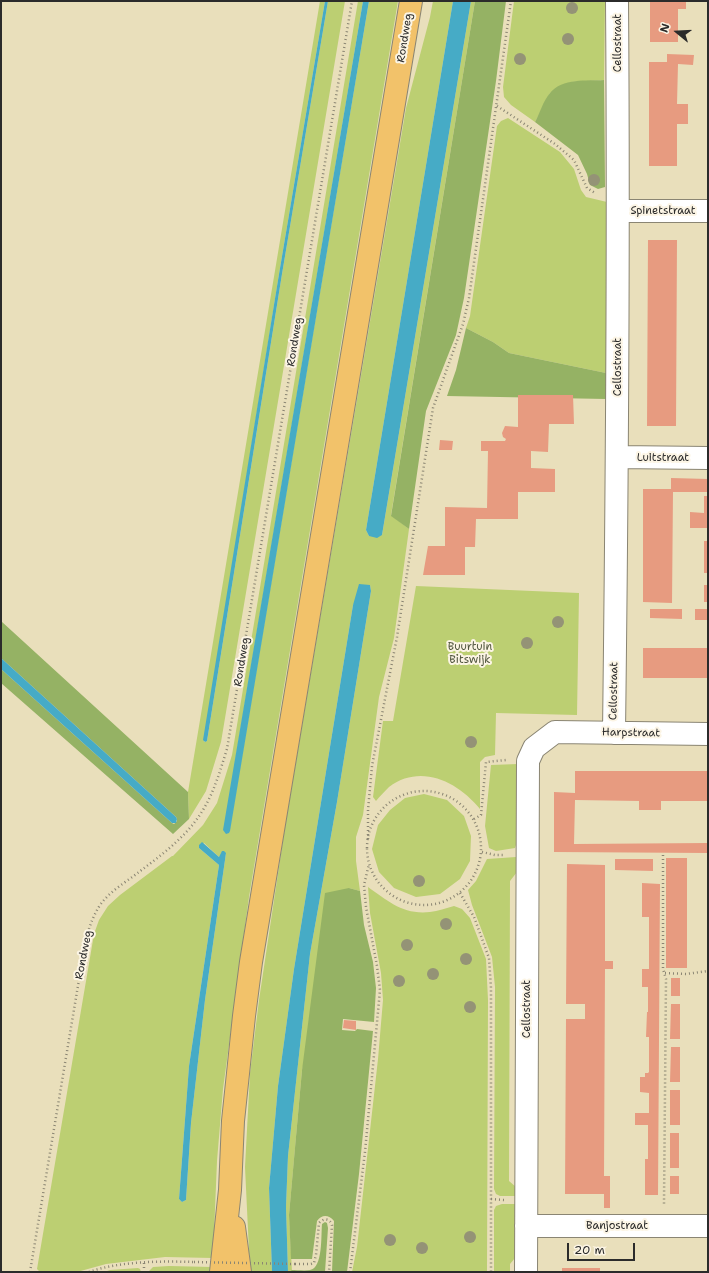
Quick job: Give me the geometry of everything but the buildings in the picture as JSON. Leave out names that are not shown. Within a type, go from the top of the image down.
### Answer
[{"type":"main road","name":"Rondweg","points":[[221,1272],[230,1190],[233,1121],[251,962],[411,1]]},
{"type":"main road","name":"Rondweg","points":[[230,1190],[240,1272]]},
{"type":"street","name":"Cellostraat","points":[[614,733],[617,457],[617,1]]},
{"type":"street","name":"Spinetstraat","points":[[618,203],[708,211]]},
{"type":"street","name":"Luitstraat","points":[[617,457],[708,458]]},
{"type":"street","name":"Harpstraat","points":[[528,760],[534,748],[554,732],[708,734]]},
{"type":"street","name":"Cellostraat","points":[[526,1272],[528,760]]},
{"type":"street","name":"Banjostraat","points":[[526,1226],[708,1226]]},
{"type":"path","name":"Rondweg","points":[[30,1272],[84,944],[89,925],[101,904],[116,889],[159,857],[181,838],[197,820],[216,786],[227,749],[352,1]]},
{"type":"path","points":[[368,839],[373,822],[383,808],[397,797],[414,791],[432,790],[449,795],[464,806],[474,819],[481,836],[482,852],[478,868],[471,882],[460,893],[443,902],[425,905],[407,903],[390,894],[377,881],[369,864],[367,852],[368,810],[372,766],[397,637],[433,408],[463,324],[469,298],[511,1]]},
{"type":"path","points":[[497,106],[555,144],[574,160],[587,188],[596,194],[618,203]]},
{"type":"path","points":[[474,819],[481,815],[486,762],[528,760]]},
{"type":"path","points":[[663,855],[662,969],[666,979],[664,1226]]},
{"type":"path","points":[[350,1272],[365,1152],[380,990],[366,907],[364,885],[369,864]]},
{"type":"path","points":[[460,893],[474,917],[489,958],[492,988],[491,1272]]},
{"type":"path","points":[[664,973],[686,974],[708,971]]},
{"type":"path","points":[[89,1272],[101,1268],[160,1261],[311,1264],[314,1263],[316,1256],[319,1223],[326,1219],[330,1221],[332,1225],[329,1272]]},
{"type":"path","points":[[144,1263],[144,1272]]},
{"type":"path","points":[[101,1268],[104,1272]]},
{"type":"green space","points":[[320,1],[325,1],[279,274],[204,742],[207,741],[282,274],[328,1],[345,1],[221,742],[206,791],[189,819],[188,792]]},
{"type":"green space","points":[[358,1],[363,1],[236,756],[229,833],[369,1],[398,1],[249,897],[223,1089],[217,1161],[213,1258],[165,1257],[106,1264],[77,1272],[40,1272],[37,1269],[94,934],[99,920],[108,906],[120,895],[173,856],[203,825],[217,803],[232,755]],"holes":[[[204,843],[219,857],[226,853],[205,1000],[191,1123],[186,1200],[182,1202],[179,1199],[189,1066],[219,865],[199,848]]]},
{"type":"green space","points":[[433,1],[453,1],[366,530],[369,536],[382,535],[471,1],[475,1],[391,515],[409,529],[394,638],[379,697],[363,815],[356,837],[356,861],[360,891],[349,888],[302,1070],[289,1215],[292,1272],[288,1272],[286,1207],[288,1156],[310,954],[337,802],[371,591],[370,585],[353,605],[294,969],[278,1086],[269,1188],[272,1272],[250,1272],[245,1167],[250,1073],[259,1000],[285,827],[406,108]]},
{"type":"green space","points":[[475,1],[506,1],[496,81],[464,298],[456,335],[426,411],[409,529],[391,516]]},
{"type":"green space","points":[[514,1],[605,1],[604,80],[571,82],[550,93],[535,122],[511,105],[504,97],[503,87]]},
{"type":"green space","points":[[604,80],[605,187],[598,189],[590,185],[587,174],[578,155],[535,122],[545,100],[555,88],[575,81]]},
{"type":"green space","points":[[508,118],[560,152],[574,169],[581,190],[586,197],[607,202],[606,373],[509,353],[493,342],[466,328],[470,316],[497,126],[501,121]]},
{"type":"green space","points":[[466,328],[493,342],[509,353],[606,373],[606,399],[447,396],[456,370]]},
{"type":"green space","name":"Buurtuin Bitswijk","points":[[416,586],[579,593],[577,715],[496,713],[495,755],[485,757],[480,762],[480,809],[471,799],[450,784],[426,776],[401,780],[389,787],[376,801],[373,797],[383,721],[393,721]]},
{"type":"green space","points":[[1,621],[188,792],[189,819],[173,834],[1,683],[1,669],[172,823],[174,824],[177,821],[176,817],[1,658]]},
{"type":"green space","points":[[518,764],[517,842],[515,848],[496,851],[489,848],[485,826],[491,765]]},
{"type":"green space","points":[[424,794],[447,800],[464,816],[471,836],[470,861],[460,879],[440,894],[416,897],[394,888],[379,872],[372,849],[378,825],[390,810],[405,798]]},
{"type":"green space","points":[[516,857],[517,872],[510,881],[509,1181],[516,1187],[515,1196],[500,1196],[496,1194],[494,1189],[495,987],[492,957],[472,905],[468,890],[476,881],[487,859]]},
{"type":"green space","points":[[368,887],[396,906],[412,911],[430,912],[454,906],[462,909],[470,918],[486,959],[488,1000],[487,1272],[352,1272],[357,1247],[378,1059],[383,1000],[381,973],[370,913]]},
{"type":"green space","points":[[349,888],[360,891],[364,925],[373,962],[376,988],[374,1022],[343,1019],[342,1030],[355,1031],[357,1029],[373,1031],[359,1174],[347,1272],[332,1272],[334,1221],[330,1217],[323,1216],[317,1221],[312,1259],[291,1259],[289,1215],[302,1070],[325,893]]},
{"type":"green space","points":[[502,1204],[515,1204],[515,1258],[510,1264],[510,1272],[494,1272],[494,1210],[496,1206]]},
{"type":"green space","points":[[325,1222],[327,1223],[328,1228],[325,1272],[292,1272],[291,1270],[310,1270],[317,1264],[320,1250],[322,1224]]},
{"type":"green space","points":[[153,1267],[212,1267],[211,1272],[148,1272]]},
{"type":"green space","points":[[138,1268],[141,1272],[107,1271],[110,1270]]},
{"type":"water","points":[[325,1],[328,1],[282,274],[207,741],[205,742],[203,740]]},
{"type":"water","points":[[363,1],[369,1],[230,831],[226,834],[223,830]]},
{"type":"water","points":[[453,1],[471,1],[382,535],[377,538],[369,536],[366,530]]},
{"type":"water","points":[[359,584],[370,585],[371,591],[337,802],[310,954],[288,1156],[286,1207],[288,1272],[272,1272],[269,1188],[278,1086],[294,969],[353,605]]},
{"type":"water","points":[[1,658],[176,817],[176,823],[172,823],[1,669]]},
{"type":"water","points":[[202,842],[219,857],[222,851],[226,853],[205,1000],[191,1123],[186,1200],[182,1202],[179,1199],[189,1066],[219,865],[199,848],[199,845]]}]
